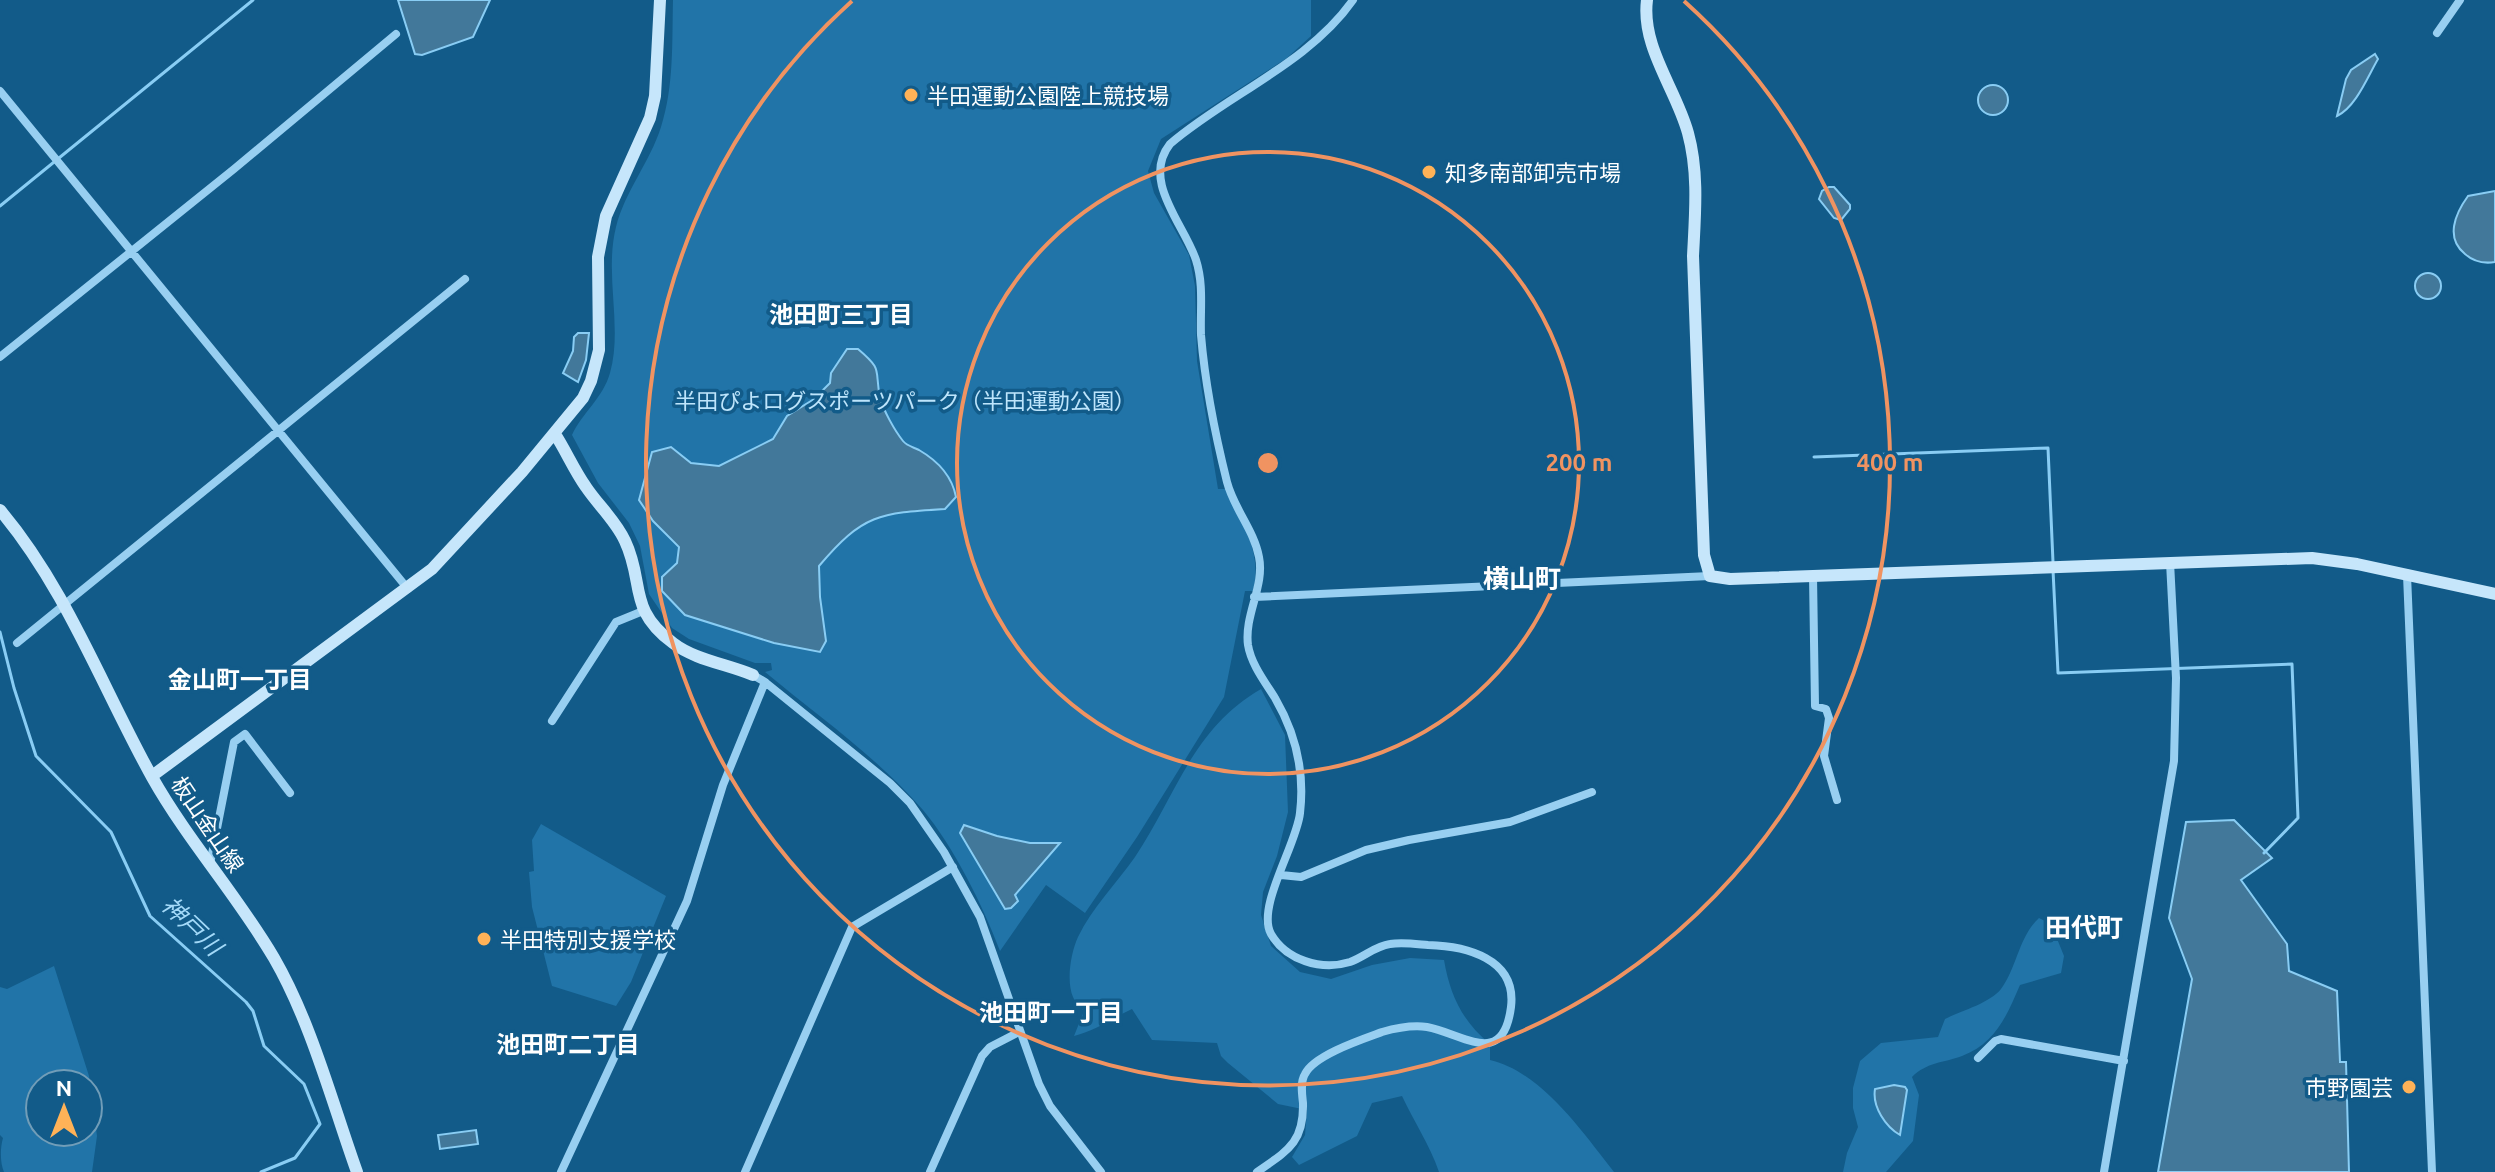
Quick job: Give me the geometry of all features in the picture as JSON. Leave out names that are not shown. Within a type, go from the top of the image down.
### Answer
[{"type":"street","points":[[152,776],[408,589],[452,549],[555,434],[583,398],[599,350],[600,241],[606,216],[650,118],[658,79],[660,0]]},
{"type":"street","points":[[1257,1172],[1299,1137],[1303,1120],[1303,1076],[1311,1065],[1337,1050],[1384,1031],[1409,1027],[1422,1026],[1462,1040],[1496,1043],[1504,1033],[1511,1006],[1508,981],[1491,960],[1456,946],[1389,944],[1349,962],[1335,965],[1310,963],[1290,954],[1272,935],[1267,923],[1299,818],[1301,776],[1298,753],[1288,722],[1250,654],[1249,615],[1259,574],[1259,556],[1235,507],[1228,483],[1203,347],[1200,277],[1193,252],[1161,186],[1159,168],[1165,149],[1174,140],[1290,60],[1343,15],[1353,0]]},
{"type":"street","points":[[1647,0],[1649,36],[1681,110],[1694,162],[1693,256],[1704,555],[1710,576]]},
{"type":"street","points":[[2437,33],[2460,0]]},
{"type":"street","points":[[0,357],[396,34]]},
{"type":"street","points":[[0,91],[408,589]]},
{"type":"street","points":[[17,643],[465,279]]},
{"type":"street","points":[[555,434],[585,486],[626,542],[643,611],[662,634],[676,645],[765,682],[890,783],[910,803],[953,867],[980,917],[1019,1032],[1050,1106],[1101,1172]]},
{"type":"street","name":"板山金山線","points":[[0,510],[27,545],[64,606],[176,817],[255,927],[275,961],[296,1004],[357,1172]]},
{"type":"street","points":[[1254,597],[1710,576],[1730,579],[2312,558],[2357,564],[2495,594]]},
{"type":"street","points":[[2104,1172],[2174,761],[2176,678],[2170,562]]},
{"type":"street","points":[[2407,575],[2432,1172]]},
{"type":"street","points":[[1813,576],[1815,706],[1826,709],[1829,718],[1824,756],[1837,800]]},
{"type":"street","points":[[552,721],[616,622],[643,611]]},
{"type":"street","points":[[561,1172],[687,901],[723,785],[765,682]]},
{"type":"street","points":[[210,865],[234,742],[245,734],[290,793]]},
{"type":"street","points":[[1281,875],[1301,877],[1366,850],[1510,822],[1592,792]]},
{"type":"street","points":[[745,1172],[852,927],[953,867]]},
{"type":"street","points":[[930,1172],[982,1056],[990,1047],[1019,1032]]},
{"type":"street","points":[[1978,1058],[2001,1039],[2124,1061]]},
{"type":"green space","name":"半田ぴよログスポーツパーク（半田運動公園）","points":[[673,0],[1311,0],[1311,36],[1287,58],[1161,139],[1148,171],[1154,193],[1189,255],[1195,286],[1197,361],[1218,489],[1227,489],[1249,538],[1255,564],[1253,591],[1245,591],[1224,697],[1137,837],[1085,913],[1046,885],[1000,951],[957,859],[935,825],[905,791],[867,755],[765,672],[772,670],[771,663],[755,663],[689,639],[672,628],[649,594],[640,546],[629,523],[598,483],[572,435],[603,390],[610,373],[615,338],[612,264],[616,227],[631,189],[651,152],[665,112],[672,64]]},
{"type":"green space","points":[[1261,689],[1285,735],[1288,812],[1277,856],[1263,892],[1261,915],[1271,946],[1300,972],[1331,979],[1372,965],[1410,958],[1444,960],[1450,985],[1465,1017],[1490,1044],[1490,1060],[1527,1077],[1544,1090],[1614,1172],[1439,1172],[1402,1096],[1372,1103],[1357,1136],[1299,1165],[1292,1157],[1305,1135],[1307,1110],[1278,1104],[1221,1056],[1217,1043],[1152,1040],[1132,1009],[1097,1028],[1074,1036],[1084,1011],[1071,990],[1070,967],[1075,943],[1084,926],[1135,857],[1202,744],[1237,705]]},
{"type":"green space","points":[[541,824],[666,896],[631,982],[616,1006],[552,986],[532,907],[529,872],[534,871],[532,840]]},
{"type":"green space","points":[[2039,918],[2051,924],[2064,956],[2061,973],[2020,985],[1999,1027],[1984,1044],[1962,1056],[1929,1066],[1912,1077],[1919,1095],[1913,1141],[1886,1172],[1843,1172],[1858,1127],[1853,1108],[1853,1088],[1860,1061],[1881,1043],[1938,1037],[1945,1019],[1996,994],[2032,925]]},
{"type":"green space","points":[[54,966],[86,1068],[24,1068],[24,1148],[95,1148],[92,1172],[4,1172],[1,1155],[3,1138],[0,1135],[0,987],[7,989]]},
{"type":"shaded area","points":[[398,0],[490,0],[473,37],[422,55],[415,54]]},
{"type":"shaded area","points":[[2375,54],[2378,59],[2361,90],[2350,106],[2337,116],[2351,70]]},
{"type":"shaded area","points":[[1993,85],[2004,89],[2008,100],[2004,111],[1993,115],[1982,111],[1978,100],[1982,89]]},
{"type":"shaded area","points":[[1834,187],[1850,205],[1841,220],[1834,218],[1819,199],[1822,191]]},
{"type":"shaded area","points":[[2495,191],[2495,262],[2479,262],[2459,248],[2454,226],[2468,196]]},
{"type":"shaded area","points":[[2428,273],[2437,277],[2441,286],[2437,295],[2428,299],[2419,295],[2415,286],[2419,277]]},
{"type":"shaded area","points":[[578,333],[589,333],[586,360],[578,382],[563,373]]},
{"type":"shaded area","points":[[847,349],[858,349],[872,362],[886,414],[896,432],[905,443],[938,464],[951,482],[956,497],[945,509],[888,515],[861,526],[819,566],[826,641],[820,652],[774,643],[685,615],[662,591],[662,577],[677,563],[679,547],[653,521],[639,500],[652,452],[671,447],[691,463],[719,466],[773,439],[787,416],[814,399],[830,383],[831,373]]},
{"type":"shaded area","points":[[2234,820],[2272,858],[2241,880],[2287,944],[2289,971],[2337,991],[2340,1062],[2346,1062],[2349,1172],[2158,1172],[2192,979],[2169,918],[2186,822]]},
{"type":"shaded area","points":[[964,825],[1030,843],[1060,843],[1015,895],[1018,901],[1005,909],[960,833]]},
{"type":"shaded area","points":[[1894,1085],[1907,1090],[1900,1135],[1881,1116],[1875,1096],[1875,1089]]},
{"type":"shaded area","points":[[476,1130],[478,1144],[440,1149],[438,1135]]},
{"type":"waterway","points":[[0,206],[253,0]]},
{"type":"waterway","points":[[1814,457],[2048,448],[2053,562]]},
{"type":"waterway","points":[[2053,570],[2058,673],[2292,664],[2298,818],[2264,853]]},
{"type":"waterway","name":"神戸川","points":[[0,632],[36,756],[111,832],[150,916],[246,1002],[253,1011],[264,1046],[304,1084],[320,1124],[295,1158],[261,1172]]},
{"type":"place","name":"半田運動公園陸上競技場","points":[[911,95]]},
{"type":"place","name":"知多南部卸売市場","points":[[1429,172]]},
{"type":"place","name":"半田特別支援学校","points":[[484,939]]},
{"type":"place","name":"市野園芸","points":[[2409,1087]]},
{"type":"district","name":"池田町三丁目","points":[[841,314]]},
{"type":"district","name":"横山町","points":[[1522,578]]},
{"type":"district","name":"金山町一丁目","points":[[240,679]]},
{"type":"district","name":"田代町","points":[[2084,927]]},
{"type":"district","name":"池田町一丁目","points":[[1051,1012]]},
{"type":"district","name":"池田町二丁目","points":[[568,1044]]}]
